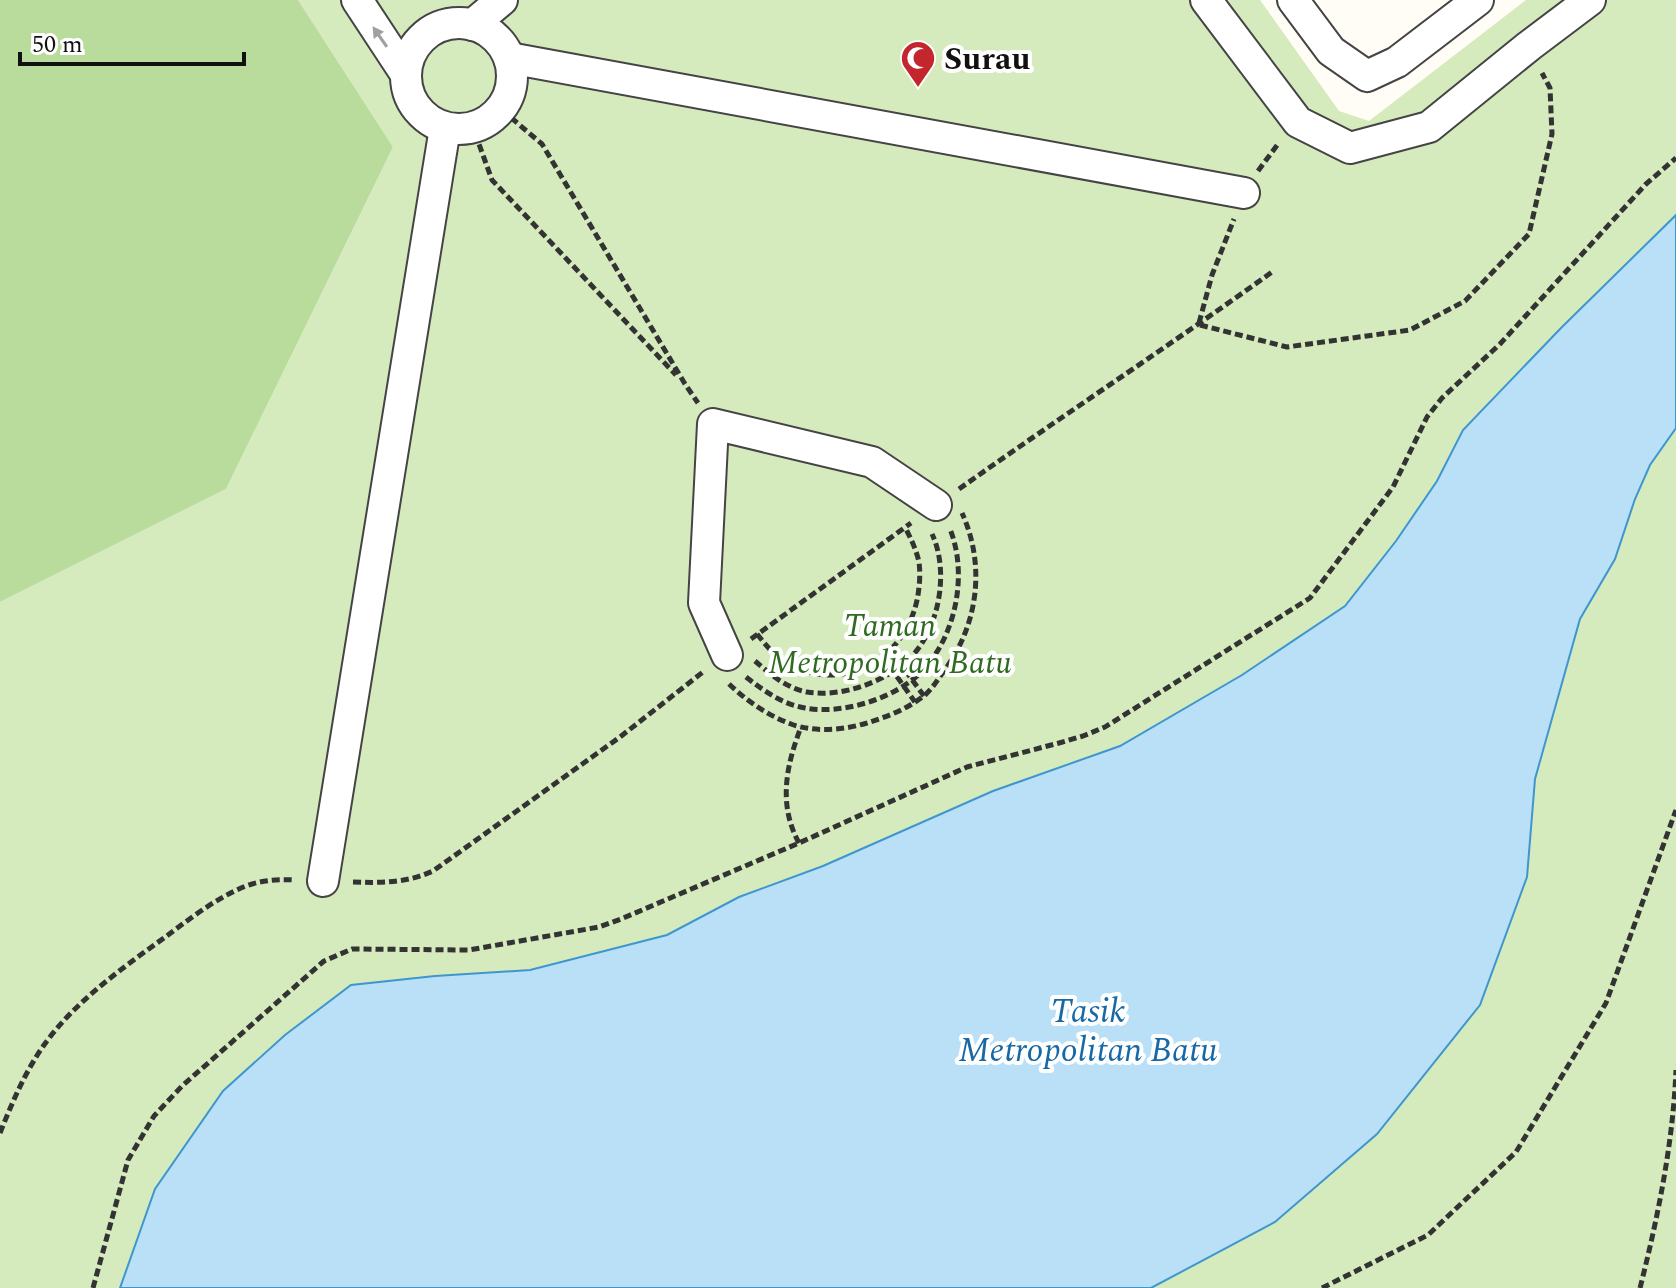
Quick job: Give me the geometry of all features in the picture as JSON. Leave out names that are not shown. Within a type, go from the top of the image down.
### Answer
[{"type":"street","points":[[357,0],[405,73]]},
{"type":"street","points":[[453,16],[492,35],[503,45],[512,73],[511,87],[502,110],[487,122],[459,128],[431,122],[411,101],[405,73],[408,58],[425,35],[453,16],[502,0]]},
{"type":"street","points":[[1293,0],[1331,51],[1367,76],[1397,62],[1478,0]]},
{"type":"street","points":[[1212,8],[1298,122],[1350,148],[1429,127],[1590,0]]},
{"type":"street","points":[[509,58],[1244,193]]},
{"type":"street","points":[[323,881],[459,128]]},
{"type":"street","points":[[727,655],[704,603],[713,424],[872,462],[937,505]]},
{"type":"path","points":[[1199,324],[1287,347],[1410,330],[1465,301],[1529,234],[1552,134],[1550,88],[1529,46]]},
{"type":"path","points":[[459,128],[492,180],[685,384],[542,144],[502,110]]},
{"type":"path","points":[[93,1288],[128,1160],[154,1116],[182,1086],[324,961],[352,949],[469,950],[599,927],[799,843],[967,767],[1059,743],[1105,727],[1310,598],[1393,487],[1427,417],[1442,398],[1500,344],[1646,184],[1676,158]]},
{"type":"path","points":[[0,1133],[12,1104],[45,1045],[78,1008],[124,966],[194,916],[236,891],[270,879],[386,884],[433,871],[905,527],[1272,272]]},
{"type":"path","points":[[727,655],[755,661],[785,684],[807,692],[828,693],[863,686],[901,665],[925,638],[934,617],[940,585],[934,539],[937,505]]},
{"type":"path","points":[[727,655],[745,676],[773,696],[808,709],[845,709],[903,686],[923,670],[942,642],[958,590],[952,533],[937,505]]},
{"type":"path","points":[[727,655],[730,684],[769,714],[801,727],[831,730],[850,727],[886,717],[924,696],[960,647],[969,624],[976,581],[974,551],[968,529],[937,505]]},
{"type":"path","points":[[757,634],[781,660],[823,675],[852,672],[883,657],[904,634],[918,599],[920,565],[905,527]]},
{"type":"path","points":[[891,651],[924,696]]},
{"type":"path","points":[[883,657],[915,702]]},
{"type":"path","points":[[799,843],[789,821],[786,789],[789,763],[801,727]]},
{"type":"path","points":[[1322,1288],[1428,1235],[1516,1152],[1606,1003],[1676,810]]},
{"type":"path","points":[[1640,1288],[1649,1256],[1674,1118],[1676,1070]]},
{"type":"green space","points":[[0,0],[298,0],[393,147],[226,489],[0,602]]},
{"type":"green space","name":"Taman Metropolitan Batu","points":[[298,0],[1260,0],[1339,111],[1369,121],[1526,0],[1676,0],[1676,1288],[0,1288],[0,602],[226,489],[393,147]]},
{"type":"water","name":"Tasik Metropolitan Batu","points":[[1676,215],[1676,428],[1650,465],[1615,559],[1580,619],[1535,779],[1527,877],[1480,1005],[1377,1134],[1275,1222],[1151,1288],[120,1288],[155,1189],[223,1091],[285,1035],[351,985],[530,970],[667,935],[739,897],[823,866],[993,791],[1120,746],[1242,675],[1345,606],[1396,541],[1437,481],[1463,430]]},
{"type":"place","name":"Surau","points":[[918,89]]}]
